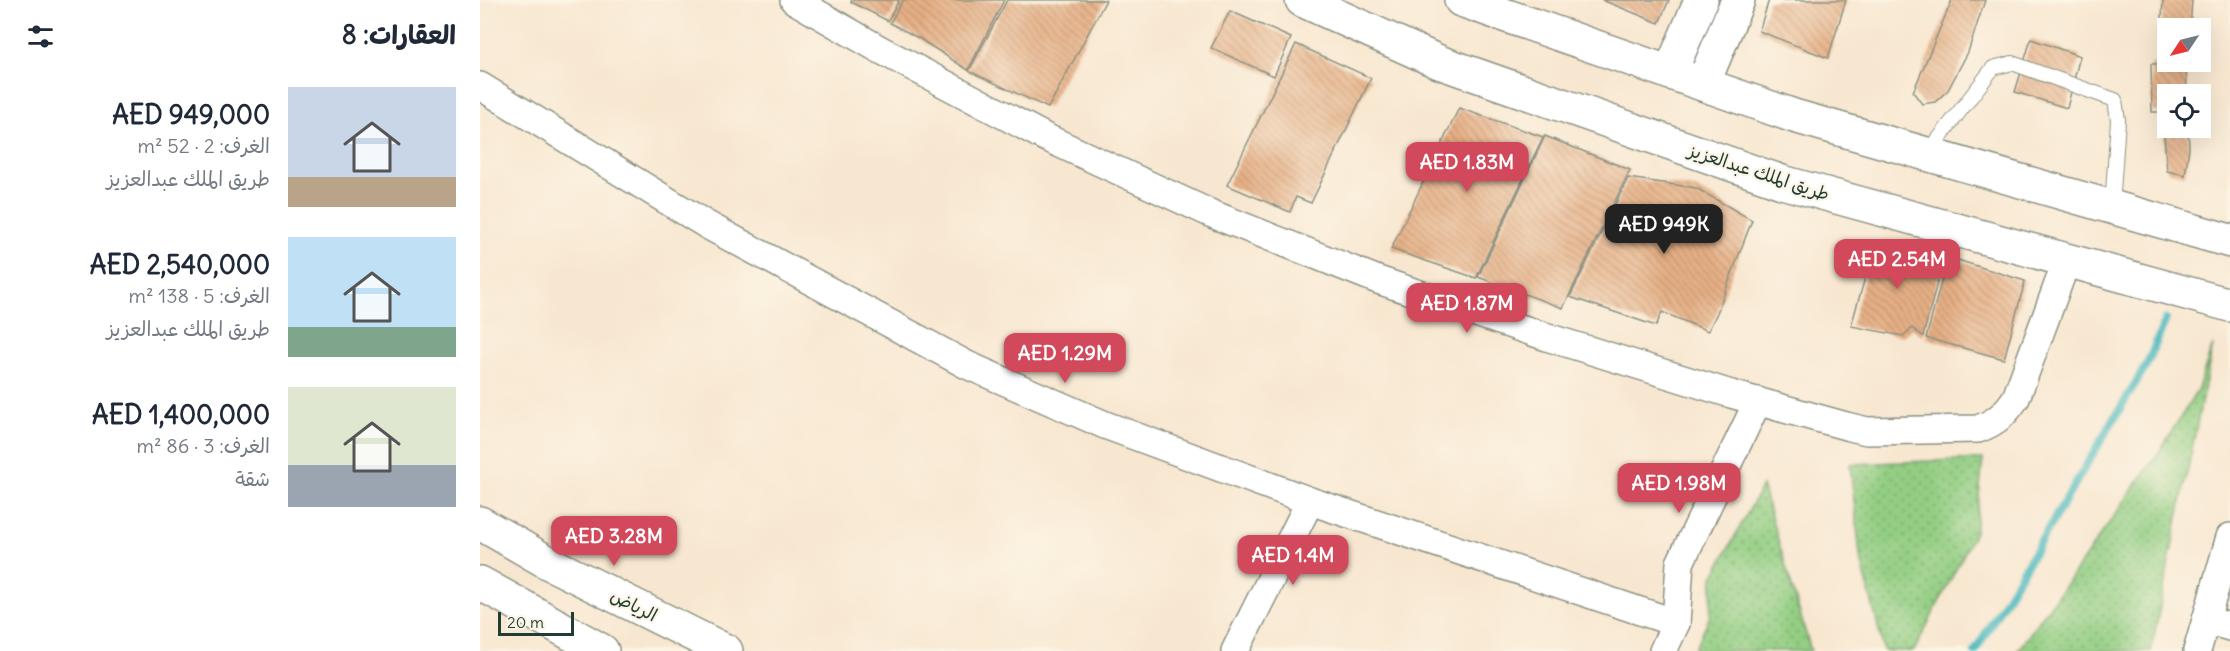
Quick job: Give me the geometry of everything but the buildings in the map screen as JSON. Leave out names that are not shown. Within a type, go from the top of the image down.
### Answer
[{"type":"main road","name":"طريق الملك عبدالعزيز","points":[[1302,0],[1439,62],[1782,182],[2230,304]]},
{"type":"main road","points":[[1461,0],[1794,116],[2230,241]]},
{"type":"main road","points":[[1670,73],[1701,0]]},
{"type":"main road","points":[[1703,84],[1738,0]]},
{"type":"main road","name":"الرياض","points":[[480,523],[549,563],[726,651]]},
{"type":"main road","points":[[480,583],[602,651]]},
{"type":"street","points":[[794,0],[879,49],[1045,137],[1212,214],[1389,284],[1550,338],[1758,401],[1867,431],[1978,429],[1995,423],[2007,412],[2016,398],[2067,260]]},
{"type":"street","points":[[480,86],[707,225],[967,366],[1105,425],[1310,501],[1676,623]]},
{"type":"street","points":[[1663,651],[1676,623],[1680,563],[1758,401]]},
{"type":"street","points":[[1235,651],[1310,501]]},
{"type":"street","points":[[2197,651],[2218,624],[2230,537]]},
{"type":"lane","points":[[1927,154],[1993,68],[2012,63],[2115,100],[2118,120],[2112,207]]},
{"type":"green space","points":[[2213,345],[2151,651],[2017,651],[2159,452],[2197,391]]},
{"type":"green space","points":[[1983,459],[1975,532],[1914,651],[1884,651],[1860,555],[1850,464]]},
{"type":"green space","points":[[1762,486],[1811,651],[1694,651],[1710,616],[1713,577]]},
{"type":"waterway","points":[[1975,651],[2148,362],[2166,319]]}]
